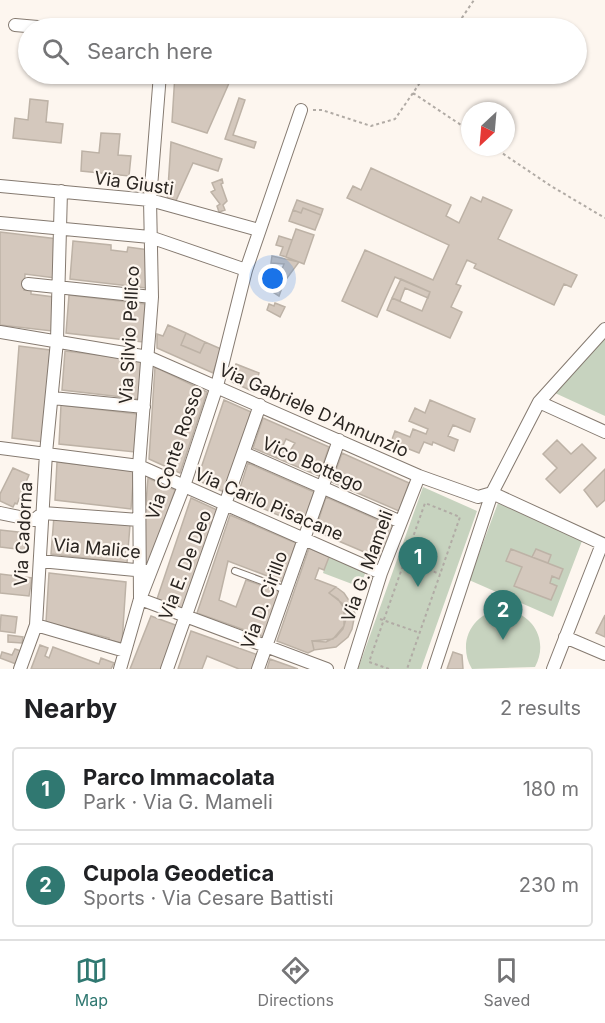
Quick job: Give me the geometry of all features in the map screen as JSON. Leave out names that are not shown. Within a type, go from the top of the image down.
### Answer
[{"type":"street","name":"Via Silvio Pellico","points":[[145,570],[139,520],[139,466],[152,297],[150,200],[159,84]]},
{"type":"street","name":"Via Conte Rosso","points":[[120,669],[140,599],[145,570],[184,486],[217,386],[246,270],[301,110]]},
{"type":"street","name":"Via Giusti","points":[[0,186],[150,200],[260,230]]},
{"type":"street","name":"Via Cadorna","points":[[20,669],[36,625],[46,453],[57,341],[62,229],[61,191]]},
{"type":"street","points":[[0,223],[150,237],[246,270]]},
{"type":"street","points":[[28,284],[152,297]]},
{"type":"street","points":[[434,669],[492,493],[539,402],[605,330]]},
{"type":"street","name":"Via Gabriele D'Annunzio","points":[[0,332],[148,357],[419,476],[478,497],[492,493],[603,544]]},
{"type":"street","points":[[52,398],[144,407]]},
{"type":"street","points":[[539,402],[605,432]]},
{"type":"street","name":"Via E. De Deo","points":[[167,669],[184,616],[227,505],[260,405]]},
{"type":"street","name":"Via D. Cirillo","points":[[258,669],[339,440]]},
{"type":"street","name":"Via Carlo Pisacane","points":[[0,448],[139,466],[381,573]]},
{"type":"street","name":"Vico Bottego","points":[[244,453],[401,522]]},
{"type":"street","name":"Via G. Mameli","points":[[351,669],[381,573],[419,476]]},
{"type":"street","points":[[0,513],[34,520],[43,513],[139,520]]},
{"type":"street","points":[[553,669],[603,544]]},
{"type":"street","name":"Via Malice","points":[[40,561],[145,570]]},
{"type":"street","points":[[140,599],[327,669]]},
{"type":"street","points":[[36,625],[125,651]]},
{"type":"street","points":[[565,637],[605,654]]},
{"type":"lane","points":[[236,571],[286,590]]},
{"type":"path","points":[[462,18],[474,0]]},
{"type":"path","points":[[301,110],[322,110],[371,126],[395,119],[419,84]]},
{"type":"path","points":[[413,93],[461,125]]},
{"type":"path","points":[[506,156],[605,218]]},
{"type":"path","points":[[389,669],[369,662],[425,503],[459,517],[406,669]]},
{"type":"path","points":[[388,555],[440,574]]},
{"type":"path","points":[[384,620],[420,633]]},
{"type":"green space","points":[[605,338],[605,416],[555,393]]},
{"type":"green space","points":[[423,487],[477,511],[421,669],[358,669]]},
{"type":"green space","points":[[498,503],[582,541],[553,617],[469,580]]},
{"type":"green space","points":[[328,557],[366,571],[360,587],[323,573]]},
{"type":"green space","points":[[497,610],[509,610],[526,618],[537,632],[540,649],[535,667],[472,669],[467,658],[466,647],[472,628],[487,614]]},
{"type":"building","points":[[174,84],[229,84],[207,133],[172,122]]},
{"type":"building","points":[[239,98],[245,100],[233,135],[256,142],[254,148],[225,139]]},
{"type":"building","points":[[30,99],[48,101],[46,122],[63,124],[61,143],[13,138],[15,118],[28,120]]},
{"type":"building","points":[[101,133],[120,134],[118,155],[131,156],[129,176],[81,171],[82,151],[99,153]]},
{"type":"building","points":[[171,142],[222,159],[218,171],[193,163],[174,205],[167,203]]},
{"type":"building","points":[[371,168],[451,205],[446,216],[459,223],[471,197],[481,202],[483,197],[512,210],[498,239],[577,275],[571,287],[564,284],[554,305],[474,268],[476,264],[467,260],[456,284],[461,286],[451,307],[462,312],[450,338],[387,310],[392,298],[422,311],[430,292],[395,277],[377,317],[342,301],[365,250],[433,280],[449,245],[347,198],[353,186],[361,190]]},
{"type":"building","points":[[222,179],[221,184],[227,201],[223,205],[225,210],[219,212],[217,206],[220,204],[211,192],[215,190],[212,183]]},
{"type":"building","points":[[297,200],[323,209],[321,215],[303,208],[301,213],[293,210]]},
{"type":"building","points":[[303,208],[321,215],[315,230],[289,221],[293,210],[301,213]]},
{"type":"building","points":[[296,229],[314,235],[304,264],[286,257]]},
{"type":"building","points":[[0,232],[58,239],[55,278],[25,274],[24,290],[31,290],[31,294],[54,297],[52,331],[0,325]]},
{"type":"building","points":[[279,236],[292,240],[286,257],[280,255],[283,247],[276,245]]},
{"type":"building","points":[[73,241],[111,245],[111,250],[127,252],[128,247],[149,250],[146,288],[70,279]]},
{"type":"building","points":[[272,256],[299,262],[284,282],[279,296],[265,287],[269,276],[278,279],[284,264],[271,263]]},
{"type":"building","points":[[401,279],[430,292],[428,298],[405,288],[400,301],[392,298]]},
{"type":"building","points":[[69,295],[145,304],[143,342],[66,333]]},
{"type":"building","points":[[275,303],[285,307],[280,317],[267,310],[269,304],[274,306]]},
{"type":"building","points":[[168,325],[186,333],[181,345],[200,353],[205,342],[221,349],[213,373],[157,348],[157,334],[163,336]]},
{"type":"building","points":[[186,333],[205,342],[200,353],[181,345]]},
{"type":"building","points":[[19,346],[50,350],[44,442],[12,438]]},
{"type":"building","points":[[65,351],[141,360],[139,399],[62,390]]},
{"type":"building","points":[[236,364],[259,373],[254,392],[230,381]]},
{"type":"building","points":[[155,367],[207,392],[180,473],[149,459]]},
{"type":"building","points":[[224,400],[251,412],[224,492],[197,480]]},
{"type":"building","points":[[430,400],[475,419],[470,432],[453,425],[448,436],[458,440],[454,451],[433,442],[432,445],[424,442],[419,453],[391,442],[395,431],[410,437],[413,429],[426,434],[428,429],[409,421],[415,408],[425,413]]},
{"type":"building","points":[[61,405],[137,414],[135,452],[59,444]]},
{"type":"building","points":[[263,418],[329,447],[319,476],[253,448]],"holes":[[[286,439],[295,443],[288,454],[281,450]]]},
{"type":"building","points":[[557,440],[571,454],[582,444],[596,458],[560,493],[546,479],[557,468],[543,454]]},
{"type":"building","points":[[342,453],[409,483],[399,511],[332,482]]},
{"type":"building","points":[[57,462],[134,471],[131,509],[55,500]]},
{"type":"building","points":[[248,463],[314,492],[303,526],[237,497]]},
{"type":"building","points":[[13,468],[29,475],[17,504],[15,503],[13,507],[0,501],[0,494]]},
{"type":"building","points":[[605,469],[605,500],[597,507],[584,490]]},
{"type":"building","points":[[148,478],[175,490],[149,566],[141,565]]},
{"type":"building","points":[[326,497],[394,527],[383,560],[315,531]]},
{"type":"building","points":[[191,498],[217,510],[184,609],[157,599]]},
{"type":"building","points":[[230,515],[296,543],[283,582],[228,561],[219,600],[236,607],[246,580],[280,592],[264,637],[197,613]]},
{"type":"building","points":[[54,516],[130,525],[127,563],[51,554]]},
{"type":"building","points":[[0,530],[27,533],[25,550],[0,547]]},
{"type":"building","points":[[309,548],[329,557],[324,570],[319,568],[315,579],[336,587],[329,593],[343,604],[346,619],[343,629],[336,637],[326,642],[312,641],[314,650],[308,653],[277,641]]},
{"type":"building","points":[[511,549],[563,569],[559,579],[552,576],[550,583],[557,586],[551,600],[514,586],[522,567],[506,561]]},
{"type":"building","points":[[536,549],[551,555],[548,563],[532,557]]},
{"type":"building","points":[[49,573],[126,582],[122,643],[46,622]]},
{"type":"building","points":[[0,574],[32,578],[29,596],[0,593]]},
{"type":"building","points":[[336,587],[344,593],[352,605],[355,614],[352,629],[348,637],[336,647],[314,650],[312,641],[333,639],[344,626],[344,608],[338,599],[329,593]]},
{"type":"building","points":[[1,615],[17,617],[15,633],[0,631]]},
{"type":"building","points":[[605,615],[605,637],[596,633]]},
{"type":"building","points":[[151,616],[178,626],[164,669],[130,669]]},
{"type":"building","points":[[191,631],[258,655],[253,669],[239,669],[207,656],[202,669],[178,669]]},
{"type":"building","points":[[8,635],[23,637],[22,643],[8,642]]},
{"type":"building","points":[[40,645],[48,648],[45,656],[49,658],[53,647],[99,664],[101,658],[114,663],[111,669],[31,669]]},
{"type":"building","points":[[15,649],[21,651],[16,664],[0,658],[2,652],[12,655]]},
{"type":"building","points":[[453,652],[462,655],[463,669],[447,669]]},
{"type":"building","points":[[270,659],[298,669],[267,669]]},
{"type":"place","name":"Parco Immacolata","points":[[418,587]]},
{"type":"place","name":"Cupola Geodetica","points":[[503,640]]}]
